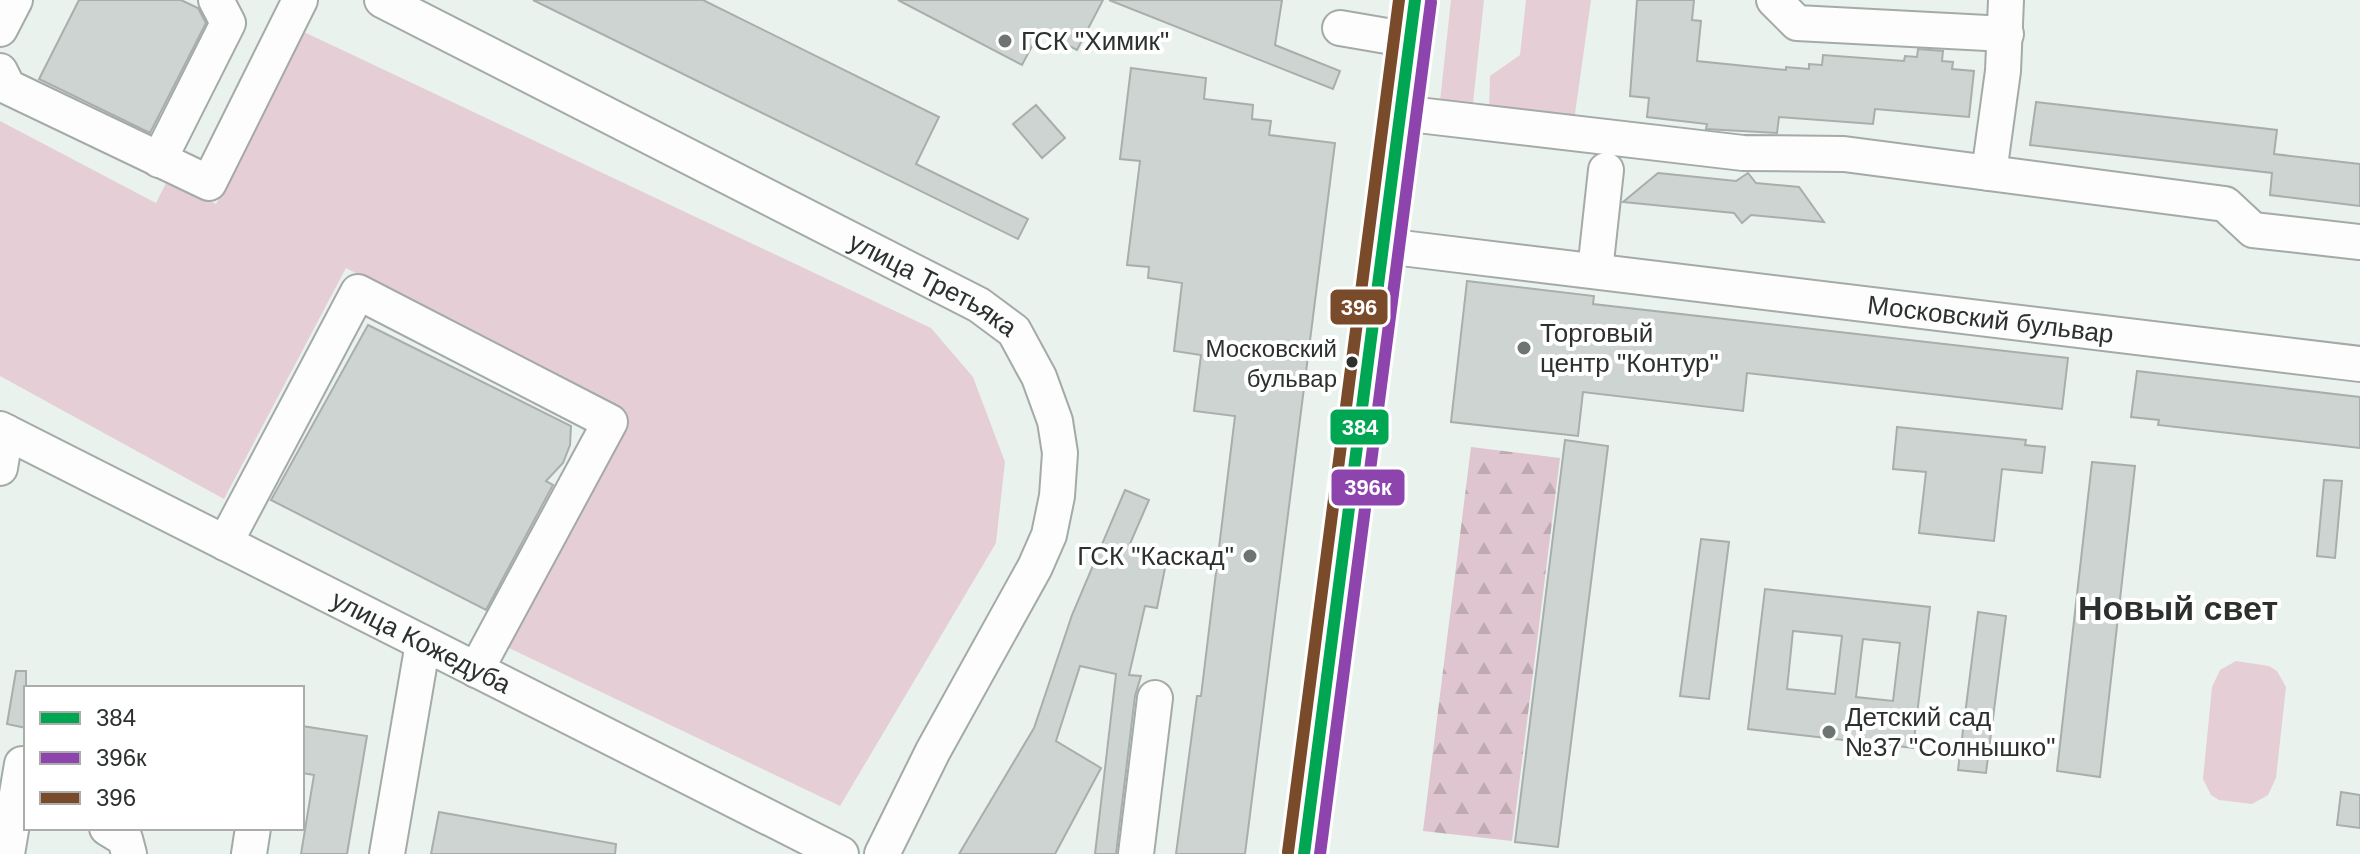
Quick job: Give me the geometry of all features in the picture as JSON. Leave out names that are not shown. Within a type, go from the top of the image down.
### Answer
[{"type":"main road","points":[[1304,854],[1412,20]]},
{"type":"street","points":[[0,29],[15,0]]},
{"type":"street","points":[[159,160],[228,23],[216,0]]},
{"type":"street","points":[[0,71],[8,87],[209,183],[300,0]]},
{"type":"street","name":"улица Третьяка","points":[[382,0],[979,305],[1014,331],[1039,377],[1055,421],[1060,453],[1049,535],[882,854]]},
{"type":"street","points":[[1774,0],[1797,23],[2006,34]]},
{"type":"street","points":[[1989,173],[2006,34],[2006,0]]},
{"type":"street","points":[[1340,28],[1412,20]]},
{"type":"street","points":[[1401,113],[1743,153],[1844,154],[2225,204],[2253,230],[2360,242]]},
{"type":"street","points":[[1595,271],[1595,229],[1606,170]]},
{"type":"street","name":"Московский бульвар","points":[[1385,246],[2360,364]]},
{"type":"street","points":[[225,543],[358,292],[610,422],[476,670]]},
{"type":"street","points":[[0,468],[3,431]]},
{"type":"street","name":"улица Кожедуба","points":[[3,431],[841,854]]},
{"type":"street","points":[[387,854],[423,643]]},
{"type":"street","points":[[1136,854],[1155,698]]},
{"type":"street","points":[[11,831],[16,763]]},
{"type":"street","points":[[110,830],[125,839],[129,854]]},
{"type":"street","points":[[249,854],[253,830]]},
{"type":"shaded area","points":[[1451,0],[1484,0],[1473,103],[1468,110],[1439,110]]},
{"type":"shaded area","points":[[1526,0],[1591,0],[1574,121],[1489,113],[1490,76],[1520,55]]},
{"type":"shaded area","points":[[304,32],[931,328],[973,377],[1005,462],[996,543],[840,806],[507,647],[628,416],[346,268],[224,499],[0,376],[0,121],[156,203],[168,179],[216,204]]},
{"type":"shaded area","points":[[2236,661],[2269,666],[2277,671],[2286,687],[2276,778],[2268,795],[2252,804],[2219,800],[2211,795],[2203,779],[2212,687],[2220,670]]},
{"type":"green space","points":[[1471,447],[1560,458],[1512,841],[1423,831]]},
{"type":"building","points":[[79,0],[181,0],[198,8],[206,23],[150,133],[39,79]]},
{"type":"building","points":[[533,0],[703,0],[939,117],[916,164],[1028,219],[1018,239]]},
{"type":"building","name":"ГСК \"Химик\"","points":[[898,0],[1103,0],[1077,50],[1040,31],[1022,65]]},
{"type":"building","points":[[1109,0],[1282,0],[1275,45],[1340,71],[1333,89]]},
{"type":"building","points":[[1637,0],[1694,0],[1692,20],[1701,21],[1697,61],[1786,70],[1786,67],[1809,69],[1809,64],[1822,65],[1823,55],[1904,61],[1905,56],[1917,57],[1918,49],[1943,51],[1942,61],[1953,62],[1952,69],[1974,71],[1969,117],[1875,109],[1873,124],[1779,117],[1777,133],[1706,129],[1707,124],[1647,117],[1649,98],[1630,96]]},
{"type":"building","name":"ГСК \"Каскад\"","points":[[1131,68],[1206,78],[1204,99],[1253,105],[1252,119],[1271,121],[1269,135],[1335,143],[1245,854],[1176,854],[1197,696],[1201,696],[1235,416],[1194,411],[1201,355],[1174,351],[1182,283],[1148,278],[1149,267],[1127,265],[1140,161],[1120,159]]},
{"type":"building","points":[[2036,102],[2277,130],[2274,154],[2360,164],[2360,206],[2270,195],[2272,173],[2030,145]]},
{"type":"building","points":[[1036,105],[1065,138],[1042,158],[1013,124]]},
{"type":"building","points":[[1658,173],[1736,181],[1748,173],[1756,183],[1799,187],[1824,222],[1751,215],[1742,223],[1734,213],[1623,202]]},
{"type":"building","points":[[1467,281],[1594,296],[1593,304],[2068,358],[2062,409],[1747,373],[1743,411],[1583,392],[1578,436],[1451,422]]},
{"type":"building","points":[[368,325],[571,426],[570,445],[563,463],[546,481],[553,485],[486,610],[271,500]]},
{"type":"building","points":[[2137,371],[2360,397],[2360,448],[2158,425],[2159,420],[2131,417]]},
{"type":"building","points":[[1897,427],[2026,440],[2025,445],[2045,447],[2042,473],[2002,469],[1994,541],[1919,533],[1926,472],[1893,469]]},
{"type":"building","points":[[1565,440],[1608,446],[1558,847],[1515,842]]},
{"type":"building","points":[[2092,462],[2135,466],[2100,777],[2057,771]]},
{"type":"building","points":[[2324,480],[2342,481],[2335,558],[2317,556]]},
{"type":"building","points":[[1125,490],[1149,500],[1129,546],[1168,553],[1157,608],[1145,606],[1129,675],[1141,676],[1135,696],[1116,854],[1095,854],[1116,674],[1080,666],[1056,741],[1101,768],[1055,854],[959,854],[1034,728],[1072,615]]},
{"type":"building","points":[[1701,539],[1729,542],[1709,699],[1680,696]]},
{"type":"building","points":[[1765,589],[1930,607],[1913,748],[1748,729]],"holes":[[[1793,631],[1842,636],[1835,694],[1787,689]],[[1863,639],[1900,643],[1893,701],[1856,697]]]},
{"type":"building","points":[[1978,612],[2006,616],[1986,773],[1958,770]]},
{"type":"building","points":[[16,671],[26,671],[24,728],[7,724]]},
{"type":"building","points":[[304,726],[367,736],[347,854],[301,854],[314,775],[304,773]]},
{"type":"building","points":[[2341,792],[2360,795],[2360,828],[2337,825]]},
{"type":"building","points":[[439,812],[616,844],[615,854],[431,854]]},
{"type":"transit line","name":"396","points":[[1288,852],[1399,0]]},
{"type":"transit line","name":"384","points":[[1304,854],[1415,0]]},
{"type":"transit line","name":"396к","points":[[1320,854],[1431,2]]},
{"type":"place","name":"ГСК \"Химик\"","points":[[1005,41]]},
{"type":"place","name":"Торговый центр \"Контур\"","points":[[1524,348]]},
{"type":"place","name":"Московский бульвар","points":[[1352,362]]},
{"type":"place","name":"ГСК \"Каскад\"","points":[[1250,556]]},
{"type":"place","name":"Детский сад №37 \"Солнышко\"","points":[[1829,732]]},
{"type":"district","name":"Новый свет","points":[[2178,608]]}]
